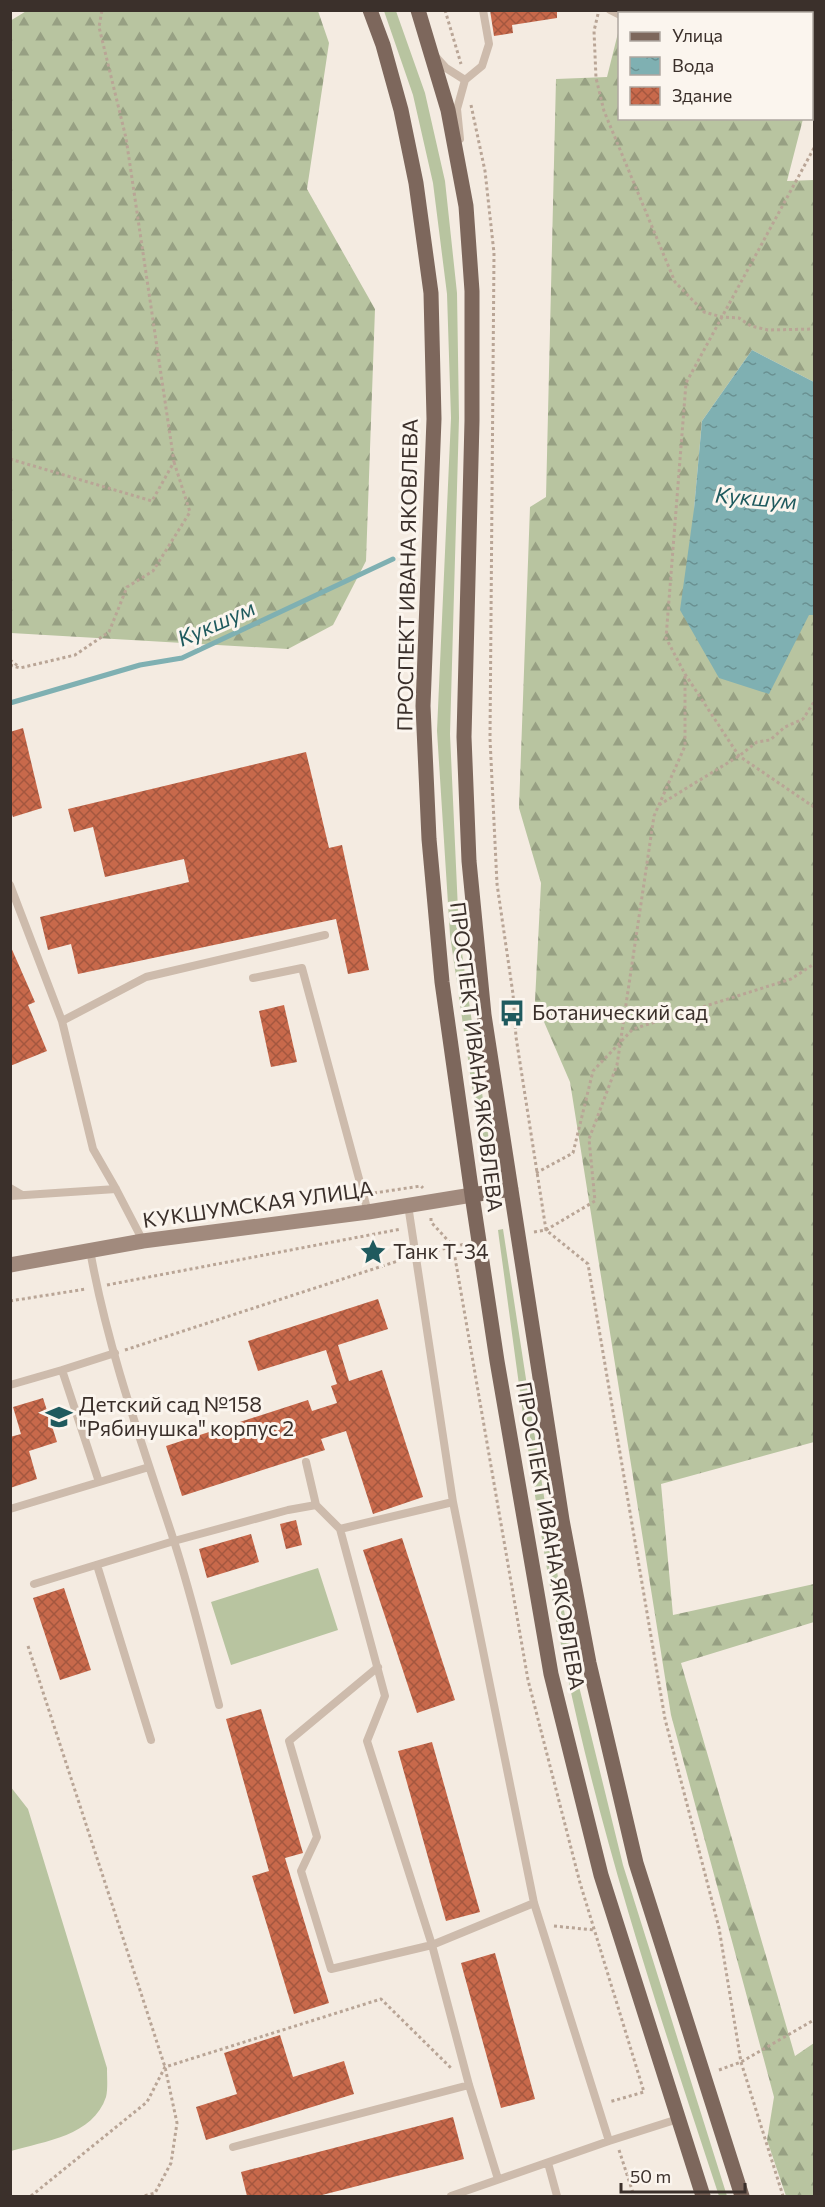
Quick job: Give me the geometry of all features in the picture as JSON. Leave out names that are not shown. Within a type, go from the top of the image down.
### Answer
[{"type":"main road","name":"ПРОСПЕКТ ИВАНА ЯКОВЛЕВА","points":[[370,10],[383,45],[401,110],[416,183],[431,293],[434,419],[423,706],[429,839],[442,982],[497,1361],[551,1674],[601,1875],[703,2196]]},
{"type":"main road","name":"ПРОСПЕКТ ИВАНА ЯКОВЛЕВА","points":[[419,11],[448,110],[466,206],[472,291],[472,421],[464,737],[469,861],[484,1015],[562,1520],[589,1662],[636,1863],[742,2196]]},
{"type":"main road","name":"КУКШУМСКАЯ УЛИЦА","points":[[472,1195],[511,1189]]},
{"type":"street","name":"КУКШУМСКАЯ УЛИЦА","points":[[10,1265],[143,1241],[368,1212],[472,1195]]},
{"type":"lane","points":[[466,206],[458,109],[465,80],[482,66],[489,44],[483,10]]},
{"type":"lane","points":[[430,49],[446,68],[465,80]]},
{"type":"lane","points":[[10,885],[62,1021],[93,1149],[117,1189],[143,1241]]},
{"type":"lane","points":[[62,1021],[146,977],[325,935]]},
{"type":"lane","points":[[253,978],[302,968],[368,1212]]},
{"type":"lane","points":[[10,1188],[22,1195]]},
{"type":"lane","points":[[10,1196],[117,1189]]},
{"type":"lane","points":[[408,1205],[453,1502],[534,1903],[609,2141]]},
{"type":"lane","points":[[90,1250],[97,1287],[115,1353],[174,1541],[219,1705]]},
{"type":"lane","points":[[10,1385],[115,1353]]},
{"type":"lane","points":[[62,1370],[99,1482]]},
{"type":"lane","points":[[306,1462],[316,1505],[340,1529],[378,1667],[385,1696],[368,1741],[432,1945],[469,2085],[498,2179]]},
{"type":"lane","points":[[10,1509],[149,1467]]},
{"type":"lane","points":[[340,1529],[453,1502]]},
{"type":"lane","points":[[34,1584],[174,1541],[288,1510],[316,1505]]},
{"type":"lane","points":[[97,1565],[151,1740]]},
{"type":"lane","points":[[378,1667],[289,1741],[317,1837],[301,1871],[331,1969],[432,1945],[534,1903]]},
{"type":"lane","points":[[233,2147],[469,2085]]},
{"type":"lane","points":[[451,2196],[678,2119]]},
{"type":"lane","points":[[548,2163],[557,2196]]},
{"type":"path","points":[[10,665],[20,668],[75,656],[109,632],[127,587],[153,571],[190,513],[174,462],[126,138],[99,27],[102,10]]},
{"type":"path","points":[[445,10],[465,80],[485,171],[494,253],[490,739],[497,884],[536,1173],[546,1230],[588,1264],[665,1719],[719,1928],[741,2062],[783,2196]]},
{"type":"path","points":[[599,10],[594,31],[596,78],[604,111],[675,282],[704,312],[722,317],[739,318],[751,326],[768,330],[814,329]]},
{"type":"path","points":[[814,148],[686,383],[666,638],[685,675],[739,756],[814,807]]},
{"type":"path","points":[[10,459],[152,501],[174,462]]},
{"type":"path","points":[[10,660],[20,668]]},
{"type":"path","points":[[530,1233],[546,1230],[595,1201],[589,1138],[617,1065],[654,816],[685,746],[685,675]]},
{"type":"path","points":[[659,806],[739,756],[757,742],[770,740],[785,727],[803,720],[814,702]]},
{"type":"path","points":[[536,1173],[573,1153],[593,1071],[633,1029],[791,979],[814,964]]},
{"type":"path","points":[[363,1195],[420,1186],[425,1189]]},
{"type":"path","points":[[10,1301],[97,1287],[431,1222],[453,1246]]},
{"type":"path","points":[[115,1353],[416,1255],[465,1244]]},
{"type":"path","points":[[28,1646],[165,2067],[177,2123],[171,2163],[155,2193],[144,2196]]},
{"type":"path","points":[[540,1924],[594,1930]]},
{"type":"path","points":[[31,2196],[147,2102],[165,2067],[381,1999],[469,2085]]},
{"type":"path","points":[[719,2070],[741,2062],[814,2020]]},
{"type":"path","points":[[644,2092],[654,2089]]},
{"type":"path","points":[[618,2147],[634,2196]]},
{"type":"green space","points":[[28,10],[318,11],[329,43],[307,189],[375,309],[366,561],[333,625],[288,649],[11,633],[10,21]]},
{"type":"green space","points":[[384,11],[396,11],[425,93],[445,181],[457,293],[459,418],[450,734],[459,932],[491,1155],[482,1156],[450,935],[437,731],[451,418],[447,294],[433,183],[413,95]]},
{"type":"green space","points":[[618,33],[618,120],[803,120],[787,181],[814,180],[814,382],[752,350],[702,421],[694,509],[809,614],[814,615],[814,1442],[661,1484],[673,1615],[814,1584],[814,1622],[681,1663],[795,2056],[814,2043],[814,2196],[786,2196],[767,2140],[774,2097],[671,1715],[570,1082],[535,1001],[541,883],[519,808],[530,507],[546,497],[556,79],[607,77]]},
{"type":"green space","points":[[503,1229],[547,1516],[574,1666],[623,1865],[727,2196],[719,2196],[655,2000],[616,1868],[581,1736],[555,1615],[537,1508],[498,1230]]},
{"type":"green space","points":[[318,1568],[338,1630],[231,1665],[211,1602]]},
{"type":"green space","points":[[10,1786],[28,1809],[107,2068],[106,2097],[100,2110],[90,2120],[79,2129],[66,2135],[11,2151]]},
{"type":"water","points":[[752,350],[814,382],[814,615],[809,615],[769,694],[719,678],[680,610],[694,509],[702,421]]},
{"type":"building","points":[[490,10],[557,10],[557,18],[512,25],[513,33],[494,36]]},
{"type":"building","points":[[23,728],[42,808],[13,817],[10,809],[10,732]]},
{"type":"building","points":[[306,752],[329,848],[342,845],[369,970],[348,974],[336,919],[78,974],[71,944],[48,950],[40,917],[189,882],[184,859],[105,877],[93,827],[74,832],[68,809]]},
{"type":"building","points":[[10,945],[35,1002],[28,1005],[47,1051],[10,1066]]},
{"type":"building","points":[[284,1005],[297,1062],[271,1067],[259,1011]]},
{"type":"building","points":[[378,1299],[388,1329],[338,1345],[349,1381],[382,1370],[423,1497],[373,1514],[346,1431],[321,1439],[325,1450],[182,1496],[166,1446],[308,1400],[312,1411],[337,1403],[331,1386],[337,1384],[326,1350],[258,1371],[248,1341]]},
{"type":"building","points":[[43,1398],[57,1442],[29,1451],[37,1479],[10,1488],[10,1437],[21,1434],[13,1407]]},
{"type":"building","points":[[296,1520],[302,1545],[286,1549],[280,1524]]},
{"type":"building","points":[[251,1534],[259,1562],[207,1578],[199,1549]]},
{"type":"building","points":[[402,1538],[455,1700],[417,1713],[363,1550]]},
{"type":"building","points":[[64,1588],[91,1670],[60,1680],[33,1598]]},
{"type":"building","points":[[261,1709],[303,1853],[285,1858],[329,2003],[294,2014],[252,1876],[269,1871],[226,1719]]},
{"type":"building","points":[[432,1742],[480,1912],[446,1921],[398,1751]]},
{"type":"building","points":[[495,1953],[535,2099],[501,2108],[461,1963]]},
{"type":"building","points":[[280,2035],[293,2077],[344,2061],[354,2094],[206,2140],[196,2107],[237,2094],[224,2053]]},
{"type":"building","points":[[453,2117],[464,2159],[318,2196],[247,2196],[241,2172]]},
{"type":"waterway","name":"Кукшум","points":[[10,703],[140,665],[182,658],[393,559]]},
{"type":"place","name":"Ботанический сад","points":[[512,1013]]},
{"type":"place","name":"Танк Т-34","points":[[373,1252]]},
{"type":"place","name":"Детский сад №158 \"Рябинушка\" корпус 2","points":[[59,1417]]}]
